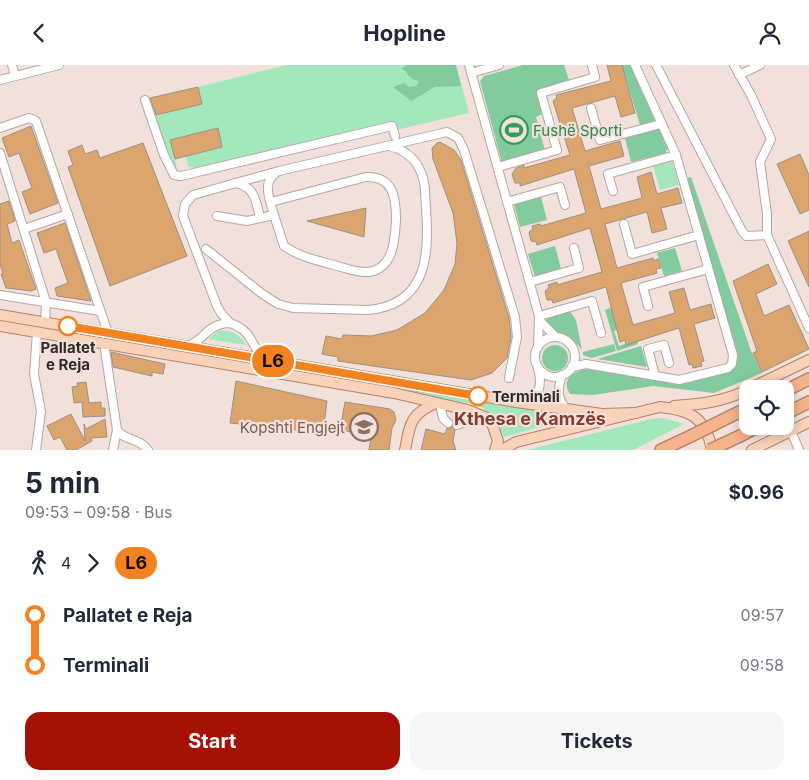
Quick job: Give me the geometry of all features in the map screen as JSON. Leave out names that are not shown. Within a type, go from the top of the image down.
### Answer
[{"type":"highway","points":[[794,386],[809,379]]},
{"type":"highway","points":[[794,410],[809,402]]},
{"type":"highway","points":[[661,450],[739,412]]},
{"type":"highway","points":[[711,450],[740,435]]},
{"type":"main road","points":[[0,317],[45,322],[106,338],[468,410],[487,418],[493,426],[498,441],[495,450]]},
{"type":"main road","points":[[0,317],[37,332],[182,347],[569,410],[602,414],[636,413]]},
{"type":"main road","points":[[767,380],[809,360]]},
{"type":"main road","points":[[502,450],[516,442],[660,407],[710,404],[739,393]]},
{"type":"main road","points":[[405,450],[413,418],[422,409],[438,404]]},
{"type":"main road","points":[[660,407],[676,409],[700,421],[708,434],[711,450]]},
{"type":"main road","points":[[794,430],[809,422]]},
{"type":"main road","points":[[752,450],[783,435]]},
{"type":"street","points":[[12,65],[15,76]]},
{"type":"street","points":[[0,80],[57,65]]},
{"type":"street","points":[[500,65],[470,69],[540,318],[538,346],[535,357],[541,378],[539,391],[535,399],[526,403]]},
{"type":"street","points":[[498,167],[556,150],[541,93],[595,77],[592,65]]},
{"type":"street","points":[[569,410],[560,400],[560,383],[562,375],[572,367],[586,364],[679,380],[728,368],[732,364],[733,355],[676,155],[635,65]]},
{"type":"street","points":[[656,65],[742,231],[746,236],[767,235]]},
{"type":"street","points":[[734,65],[752,95],[771,139],[760,163],[767,214],[767,235],[809,328]]},
{"type":"street","points":[[739,75],[760,65]]},
{"type":"street","points":[[145,99],[164,155],[174,175],[181,176],[392,126],[394,136]]},
{"type":"street","points":[[591,108],[600,140],[661,124]]},
{"type":"street","points":[[0,128],[29,117],[36,121],[100,311],[106,338],[116,430],[113,450]]},
{"type":"street","points":[[269,361],[256,350],[253,339],[246,331],[230,323],[220,313],[186,225],[183,210],[185,204],[193,195],[233,183],[447,132],[453,134],[461,143],[515,317],[518,337],[509,378]]},
{"type":"street","points":[[206,249],[261,293],[287,306],[368,310],[378,309],[399,301],[414,287],[424,269],[428,231],[424,187],[420,168],[404,152],[385,146]]},
{"type":"street","points":[[0,153],[46,302],[45,322]]},
{"type":"street","points":[[613,191],[608,174],[676,155]]},
{"type":"street","points":[[271,202],[366,177],[382,179],[395,195],[393,247],[386,262],[381,267],[368,272],[328,264],[297,253],[284,246],[274,215],[271,202],[268,185],[272,175],[279,171]]},
{"type":"street","points":[[0,182],[8,179]]},
{"type":"street","points":[[233,183],[250,189],[254,195],[260,218]]},
{"type":"street","points":[[508,202],[560,187],[565,205]]},
{"type":"street","points":[[24,229],[68,214]]},
{"type":"street","points":[[217,216],[247,221],[274,215]]},
{"type":"street","points":[[624,224],[632,254],[699,235]]},
{"type":"street","points":[[530,282],[579,268],[574,248]]},
{"type":"street","points":[[648,306],[643,287],[708,269]]},
{"type":"street","points":[[0,295],[100,311]]},
{"type":"street","points":[[540,318],[592,301],[601,333]]},
{"type":"street","points":[[182,347],[191,345],[212,327],[218,313],[217,306]]},
{"type":"street","points":[[540,318],[556,337],[567,341],[586,364]]},
{"type":"street","points":[[212,327],[230,323]]},
{"type":"street","points":[[36,450],[41,411],[34,374],[37,332]]},
{"type":"street","points":[[538,346],[543,341],[556,337]]},
{"type":"street","points":[[655,376],[648,349],[664,345],[669,363]]},
{"type":"street","points":[[572,367],[574,361],[573,350]]},
{"type":"street","points":[[538,367],[546,375],[562,375]]},
{"type":"street","points":[[438,404],[443,418],[448,423]]},
{"type":"street","points":[[456,425],[462,423],[468,410]]},
{"type":"street","points":[[116,430],[119,434],[143,443],[148,450]]},
{"type":"street","points":[[793,435],[799,450]]},
{"type":"green space","points":[[286,65],[456,65],[469,113],[396,130],[393,121],[207,166],[194,168],[188,166],[186,156],[222,147],[218,129],[170,140],[177,167],[174,168],[154,116],[202,104],[198,87]]},
{"type":"green space","points":[[407,65],[456,65],[461,86],[435,87],[411,101],[393,87],[404,83],[409,87],[416,86],[419,81],[412,79],[402,68]]},
{"type":"green space","points":[[523,65],[564,65],[569,80],[537,93],[542,114],[536,117],[545,151],[502,163],[480,81],[484,76]]},
{"type":"green space","points":[[622,65],[630,65],[655,121],[640,125]]},
{"type":"green space","points":[[659,129],[668,149],[665,153],[631,162],[625,138]]},
{"type":"green space","points":[[672,161],[679,185],[660,190],[653,166]]},
{"type":"green space","points":[[691,177],[751,351],[762,373],[745,380],[739,380],[739,383],[714,393],[653,386],[593,395],[570,394],[567,385],[569,377],[576,372],[586,369],[685,383],[732,369],[736,366],[738,356],[686,178]]},
{"type":"green space","points":[[541,197],[547,220],[520,227],[514,204]]},
{"type":"green space","points":[[555,246],[561,269],[535,277],[528,254]]},
{"type":"green space","points":[[675,248],[682,271],[664,276],[657,253]]},
{"type":"green space","points":[[612,307],[618,330],[614,331],[619,346],[637,340],[638,344],[617,351],[605,310]]},
{"type":"green space","points":[[570,311],[576,320],[582,350],[569,337],[552,331],[546,322],[548,316]]},
{"type":"green space","points":[[218,331],[234,333],[246,345],[208,339]]},
{"type":"green space","points":[[614,344],[616,351],[592,358],[583,355],[583,352]]},
{"type":"green space","points":[[555,345],[564,349],[568,358],[564,367],[555,371],[546,367],[542,358],[546,349]]},
{"type":"green space","points":[[641,346],[647,367],[597,359]]},
{"type":"green space","points":[[237,360],[571,416],[572,418],[504,437],[495,417],[478,405]]},
{"type":"green space","points":[[663,418],[684,424],[633,450],[527,450],[651,419]]},
{"type":"building","points":[[607,65],[622,65],[635,113],[621,117],[615,96],[572,108],[585,151],[620,141],[624,156],[589,166],[601,209],[642,198],[637,177],[651,172],[657,194],[678,188],[682,203],[661,208],[667,229],[660,231],[652,233],[647,212],[605,224],[617,268],[653,258],[654,261],[658,259],[661,268],[656,269],[657,273],[621,283],[633,325],[675,313],[669,292],[684,288],[690,310],[711,304],[715,318],[694,324],[704,361],[701,362],[702,366],[693,368],[692,364],[689,365],[679,328],[626,345],[625,340],[620,342],[606,287],[553,303],[552,300],[547,300],[545,291],[549,288],[548,285],[557,282],[557,285],[602,272],[590,228],[537,245],[536,242],[531,241],[529,232],[533,229],[532,226],[540,224],[541,226],[586,213],[574,169],[520,186],[520,183],[515,183],[512,174],[516,168],[524,165],[524,168],[570,155],[553,101],[557,98],[556,95],[611,81]]},
{"type":"building","points":[[198,87],[202,104],[156,115],[150,98]]},
{"type":"building","points":[[31,126],[58,203],[30,214],[22,192],[32,188],[19,153],[9,157],[2,138]]},
{"type":"building","points":[[218,128],[222,147],[175,159],[170,140]]},
{"type":"building","points":[[440,142],[454,150],[461,160],[509,318],[511,337],[507,358],[492,373],[471,380],[338,361],[338,357],[322,354],[326,336],[342,339],[343,335],[371,336],[397,330],[425,313],[444,290],[455,264],[457,243],[453,213],[433,159],[432,148]]},
{"type":"building","points":[[143,143],[187,256],[110,286],[68,167],[73,165],[68,151],[82,145],[85,154],[97,150],[100,158]]},
{"type":"building","points":[[800,154],[809,175],[809,210],[800,214],[777,164]]},
{"type":"building","points":[[9,201],[15,221],[7,224],[12,243],[19,240],[36,289],[31,291],[6,288],[1,274],[3,274],[0,264],[0,204]]},
{"type":"building","points":[[366,208],[364,237],[307,221]]},
{"type":"building","points":[[65,223],[91,301],[57,296],[55,288],[68,283],[56,249],[44,253],[37,233]]},
{"type":"building","points":[[809,231],[809,287],[788,241]]},
{"type":"building","points":[[768,264],[777,284],[756,294],[764,316],[789,305],[809,349],[762,372],[753,353],[757,351],[733,281]]},
{"type":"building","points":[[111,352],[165,364],[163,374],[152,372],[152,376],[113,367]]},
{"type":"building","points":[[236,381],[327,401],[323,433],[230,423]]},
{"type":"building","points":[[86,382],[89,403],[101,402],[101,408],[105,408],[105,416],[83,417],[82,402],[74,403],[72,387],[78,386],[77,383]]},
{"type":"building","points":[[345,402],[390,409],[394,412],[396,420],[392,428],[389,450],[369,450],[371,436],[340,430]]},
{"type":"building","points":[[71,414],[85,441],[84,424],[86,429],[105,419],[107,437],[91,438],[92,441],[76,450],[67,450],[60,437],[54,440],[47,426]]},
{"type":"building","points":[[452,427],[455,430],[453,441],[456,450],[421,450],[426,429],[445,434],[447,428]]},
{"type":"bus line","name":"L6","points":[[68,326],[182,347],[478,396]]},
{"type":"place","name":"Fushë Sporti","points":[[514,130]]},
{"type":"place","name":"Pallatet e Reja","points":[[68,326]]},
{"type":"place","name":"Terminali","points":[[478,396]]},
{"type":"place","name":"Kopshti Engjejt","points":[[364,427]]},
{"type":"district","name":"Kthesa e Kamzës","points":[[530,418]]}]
